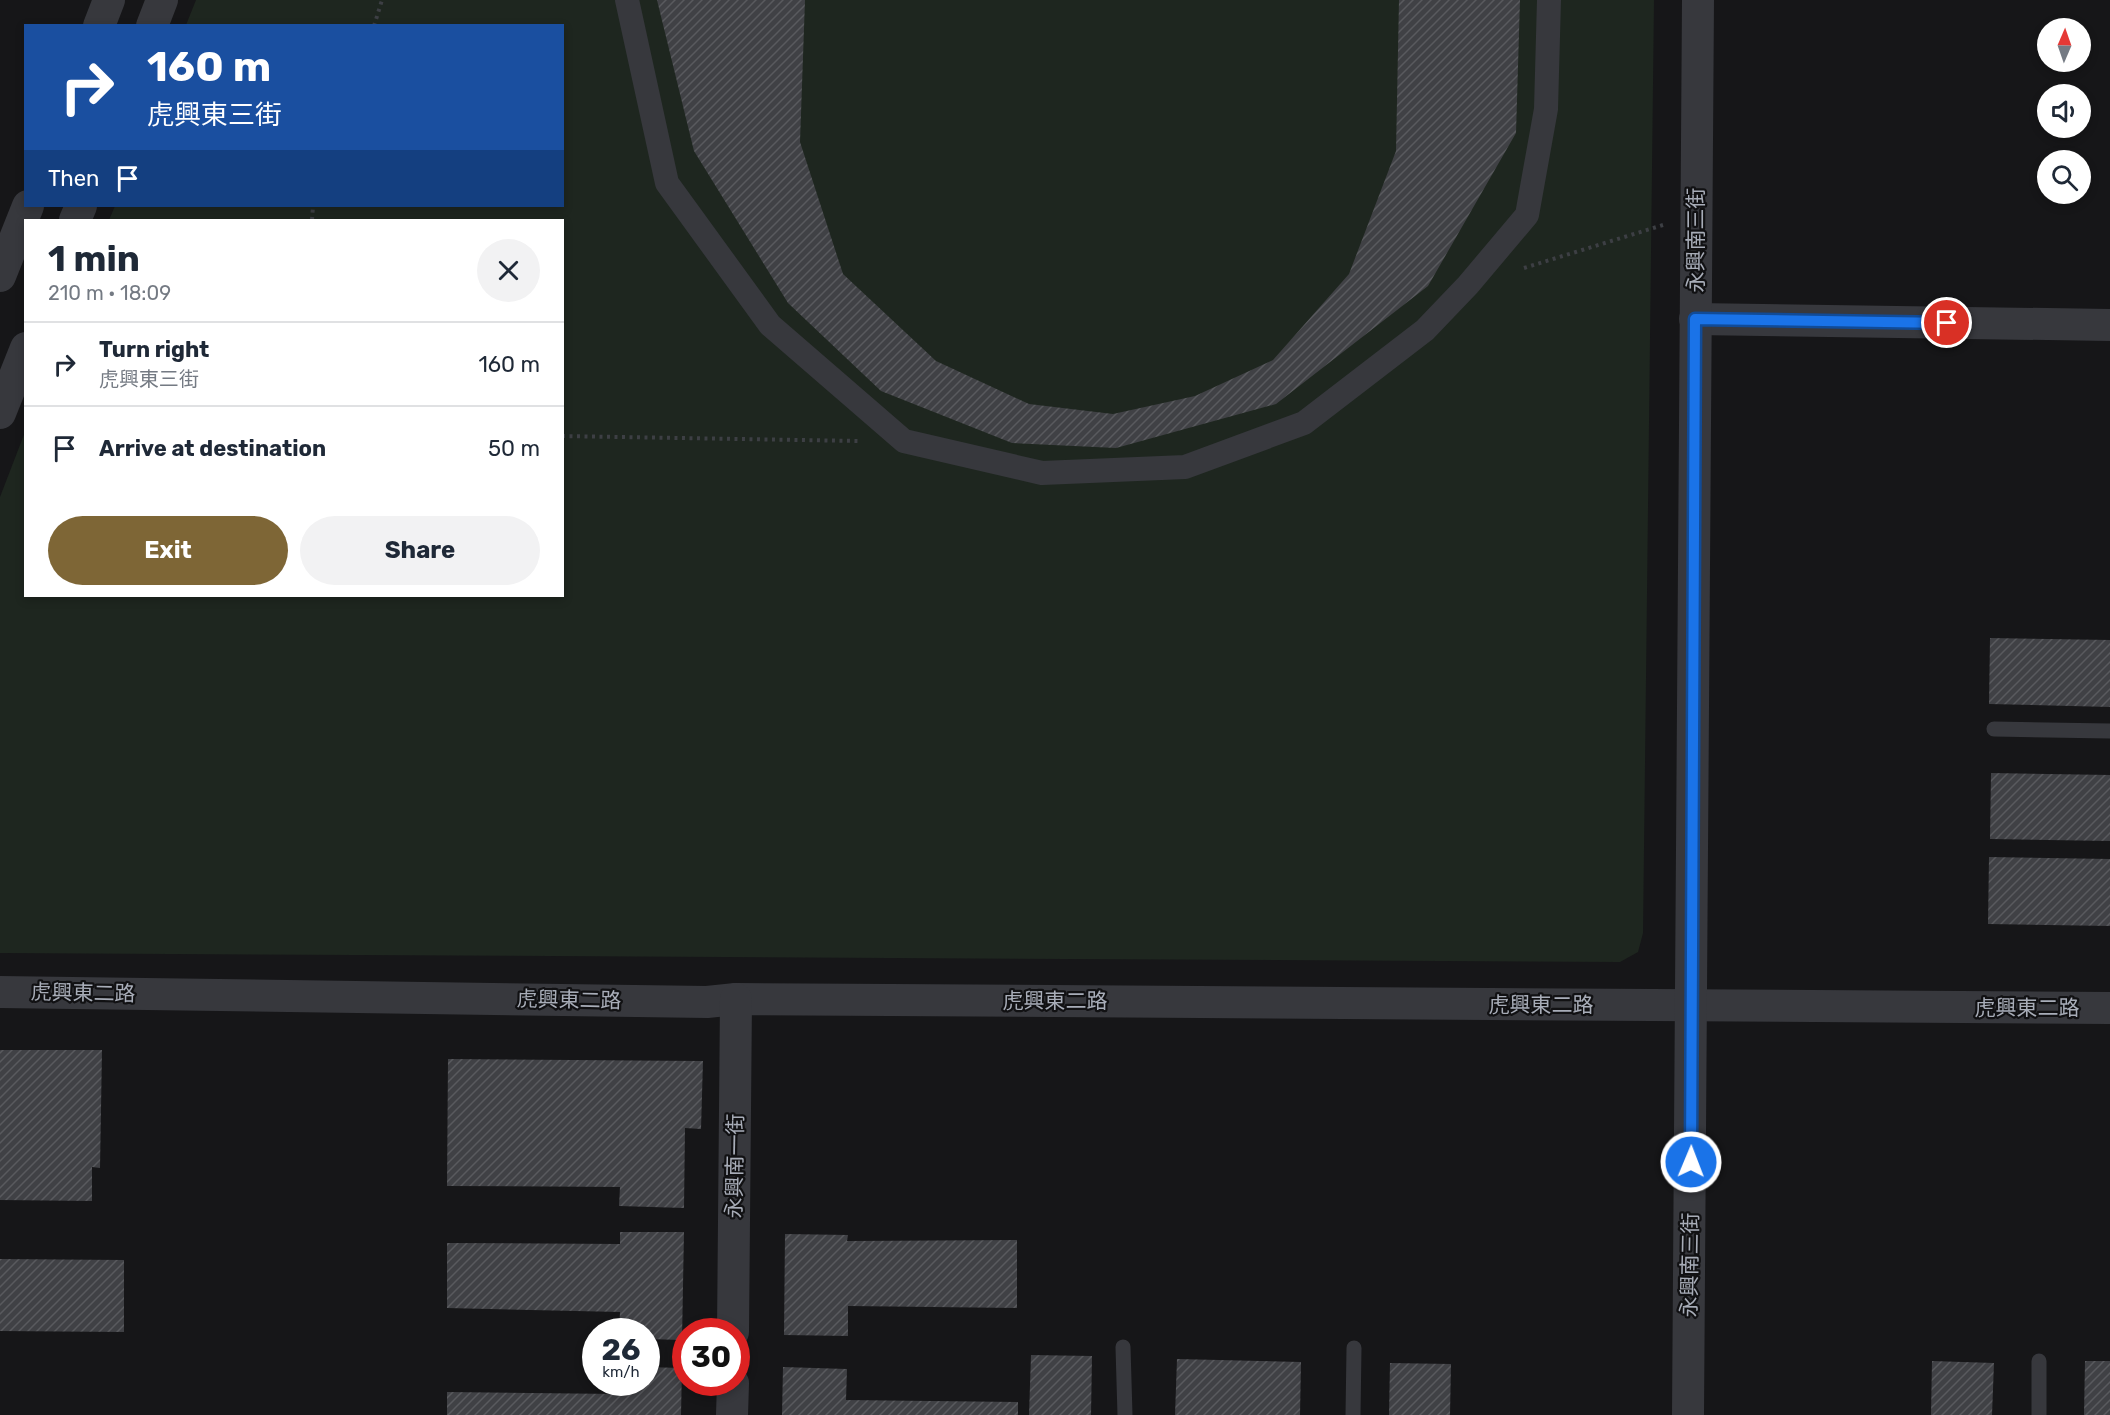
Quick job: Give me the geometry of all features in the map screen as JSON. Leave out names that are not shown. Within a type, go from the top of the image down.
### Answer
[{"type":"street","points":[[100,24],[109,0]]},
{"type":"street","points":[[153,24],[162,0]]},
{"type":"street","points":[[627,0],[667,183],[770,325],[904,441],[1042,473],[1185,467],[1304,423],[1425,330],[1468,285],[1527,215],[1546,109],[1549,0]]},
{"type":"street","name":"永興南三街","points":[[1689,1415],[1698,0]]},
{"type":"street","points":[[0,276],[28,207]]},
{"type":"street","points":[[1695,319],[2110,325]]},
{"type":"street","points":[[0,413],[24,353]]},
{"type":"street","name":"虎興東二路","points":[[0,992],[707,1002],[736,999],[2110,1008]]},
{"type":"street","name":"永興南一街","points":[[733,1318],[736,999]]},
{"type":"street","points":[[732,1415],[733,1396]]},
{"type":"lane","points":[[1994,729],[2110,731]]},
{"type":"lane","points":[[1123,1347],[1125,1415]]},
{"type":"lane","points":[[1353,1415],[1354,1348]]},
{"type":"lane","points":[[2039,1361],[2039,1415]]},
{"type":"path","points":[[375,24],[382,0]]},
{"type":"path","points":[[1523,268],[1664,224]]},
{"type":"path","points":[[564,436],[904,441]]},
{"type":"shaded area","points":[[196,0],[1654,0],[1643,933],[1638,952],[1620,962],[0,953],[0,497],[24,435],[24,597],[564,597],[564,219],[109,219],[115,207],[564,207],[564,24],[186,24]]},
{"type":"building","points":[[657,0],[805,0],[800,142],[843,274],[936,361],[1029,404],[1113,414],[1195,396],[1273,360],[1349,274],[1396,151],[1399,0],[1520,0],[1516,133],[1428,286],[1276,404],[1116,448],[1012,443],[881,391],[788,303],[694,151]]},
{"type":"building","points":[[1990,638],[2110,640],[2110,707],[1989,704]]},
{"type":"building","points":[[1991,773],[2110,775],[2110,841],[1990,839]]},
{"type":"building","points":[[1989,857],[2110,859],[2110,926],[1988,924]]},
{"type":"building","points":[[0,1050],[102,1050],[100,1168],[92,1167],[92,1201],[0,1200]]},
{"type":"building","points":[[448,1059],[703,1061],[701,1129],[685,1128],[684,1208],[619,1206],[620,1187],[447,1186]]},
{"type":"building","points":[[620,1232],[684,1232],[682,1318],[672,1318],[672,1340],[660,1339],[660,1318],[620,1318],[620,1312],[447,1308],[447,1243],[620,1244]]},
{"type":"building","points":[[785,1234],[848,1235],[847,1241],[1017,1240],[1017,1308],[848,1306],[848,1336],[784,1335]]},
{"type":"building","points":[[0,1259],[124,1260],[124,1332],[0,1331]]},
{"type":"building","points":[[1031,1355],[1092,1356],[1091,1415],[1029,1415]]},
{"type":"building","points":[[1177,1359],[1301,1362],[1300,1415],[1175,1415]]},
{"type":"building","points":[[1932,1361],[1994,1363],[1992,1415],[1931,1415]]},
{"type":"building","points":[[2085,1361],[2110,1361],[2110,1415],[2084,1415]]},
{"type":"building","points":[[1390,1363],[1451,1364],[1450,1415],[1389,1415]]},
{"type":"building","points":[[660,1367],[672,1368],[672,1396],[681,1396],[681,1415],[447,1415],[447,1392],[660,1396]]},
{"type":"building","points":[[783,1367],[847,1369],[846,1400],[1018,1402],[1018,1415],[782,1415]]},
{"type":"route","points":[[1691,1162],[1695,319],[1947,323]]}]
